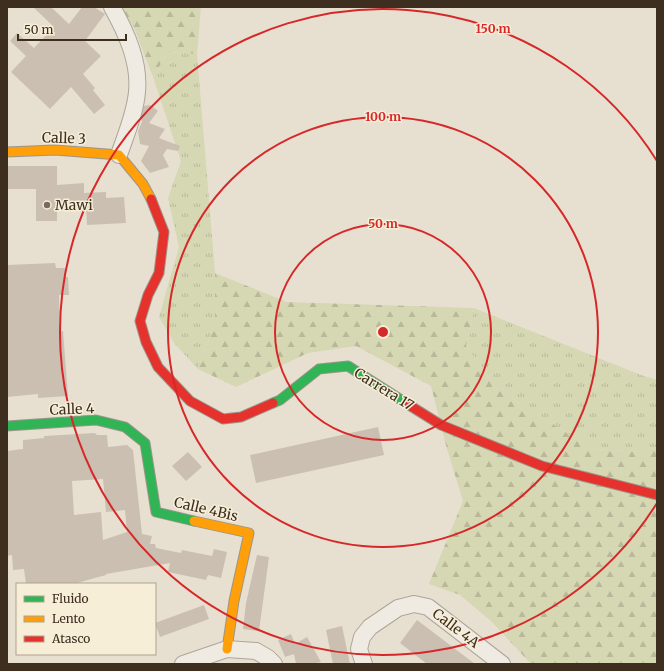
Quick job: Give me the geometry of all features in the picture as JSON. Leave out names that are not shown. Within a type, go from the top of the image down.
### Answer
[{"type":"street","points":[[112,7],[128,37],[137,72],[137,92],[131,123],[119,155]]},
{"type":"street","name":"Calle 3","points":[[7,152],[55,150],[119,155]]},
{"type":"street","name":"Carrera 17","points":[[119,155],[143,184],[154,204],[164,232],[159,274],[148,295],[140,321],[146,342],[158,367],[190,401],[223,418],[240,417],[280,400],[319,369],[348,366],[441,425],[542,466],[657,495]]},
{"type":"street","name":"Calle 4","points":[[7,426],[96,420],[125,427],[145,443],[156,512]]},
{"type":"street","name":"Calle 4Bis","points":[[156,512],[249,533],[234,601],[227,649]]},
{"type":"street","name":"Calle 4A","points":[[364,664],[359,649],[362,637],[370,627],[398,608],[414,604],[428,607],[502,664]]},
{"type":"street","points":[[183,664],[227,649],[256,651],[268,658],[274,664]]},
{"type":"green space","points":[[121,7],[201,7],[197,54],[168,52],[153,77],[135,30]]},
{"type":"green space","points":[[168,52],[197,54],[215,273],[215,322],[198,369],[174,343],[159,317],[179,247],[168,198],[181,161],[153,77]]},
{"type":"green space","points":[[215,273],[287,302],[474,308],[466,346],[496,388],[592,449],[642,452],[657,447],[657,664],[531,664],[492,622],[460,595],[429,584],[463,501],[447,449],[431,386],[356,346],[308,353],[236,387],[198,369],[215,322]]},
{"type":"green space","points":[[474,308],[641,375],[657,380],[657,447],[642,452],[592,449],[496,388],[466,346]]},
{"type":"building","points":[[33,7],[51,7],[69,24],[82,7],[94,7],[105,14],[85,41],[101,56],[83,74],[95,88],[93,90],[105,105],[94,114],[71,87],[50,109],[11,72],[26,56],[10,41],[17,33],[34,48],[54,27]]},
{"type":"building","points":[[150,105],[158,111],[149,123],[165,129],[159,138],[180,146],[178,151],[167,149],[163,155],[169,167],[150,173],[141,161],[149,146],[140,144],[138,131],[142,122],[141,118],[144,106]]},
{"type":"building","points":[[7,166],[57,166],[57,185],[84,183],[84,193],[106,192],[106,198],[124,197],[126,223],[87,225],[86,206],[57,207],[57,221],[36,221],[36,189],[7,189]]},
{"type":"building","points":[[55,263],[56,268],[65,268],[65,277],[68,277],[69,295],[59,295],[60,331],[63,331],[68,396],[38,398],[38,394],[7,397],[7,265]]},
{"type":"building","points":[[378,427],[384,455],[256,483],[250,455]]},
{"type":"building","points":[[95,433],[97,435],[107,435],[108,447],[127,445],[133,450],[142,534],[152,536],[150,544],[155,544],[156,548],[181,553],[182,550],[212,556],[214,549],[227,552],[221,578],[208,575],[206,580],[168,572],[170,563],[106,574],[77,583],[26,583],[24,569],[13,570],[12,555],[7,556],[7,451],[23,449],[23,440],[44,438],[44,436]],"holes":[[[103,479],[106,512],[125,510],[127,532],[103,540],[101,512],[74,515],[72,481]]]},
{"type":"building","points":[[188,452],[202,467],[186,481],[172,466]]},
{"type":"building","points":[[257,555],[269,557],[259,631],[243,629],[246,603]]},
{"type":"building","points":[[204,605],[209,619],[160,637],[156,623]]},
{"type":"building","points":[[417,620],[475,664],[427,664],[400,643]]},
{"type":"building","points":[[342,626],[350,664],[333,664],[326,630]]},
{"type":"building","points":[[291,634],[295,644],[307,637],[321,662],[313,664],[296,664],[294,654],[285,657],[278,640]]},
{"type":"traffic: fast","points":[[273,403],[280,400],[319,369],[348,366],[409,405]]},
{"type":"traffic: fast","points":[[7,426],[96,420],[125,427],[145,443],[156,512],[194,521]]},
{"type":"traffic: slow","points":[[7,152],[55,150],[119,155],[143,184],[151,199]]},
{"type":"traffic: slow","points":[[194,521],[249,533],[234,601],[227,649]]},
{"type":"traffic: jam","points":[[151,199],[164,232],[159,273],[148,295],[140,321],[146,342],[158,367],[190,401],[223,419],[241,417],[273,403]]},
{"type":"traffic: jam","points":[[409,405],[441,425],[542,466],[657,495]]},
{"type":"place","name":"Mawi","points":[[47,205]]}]
